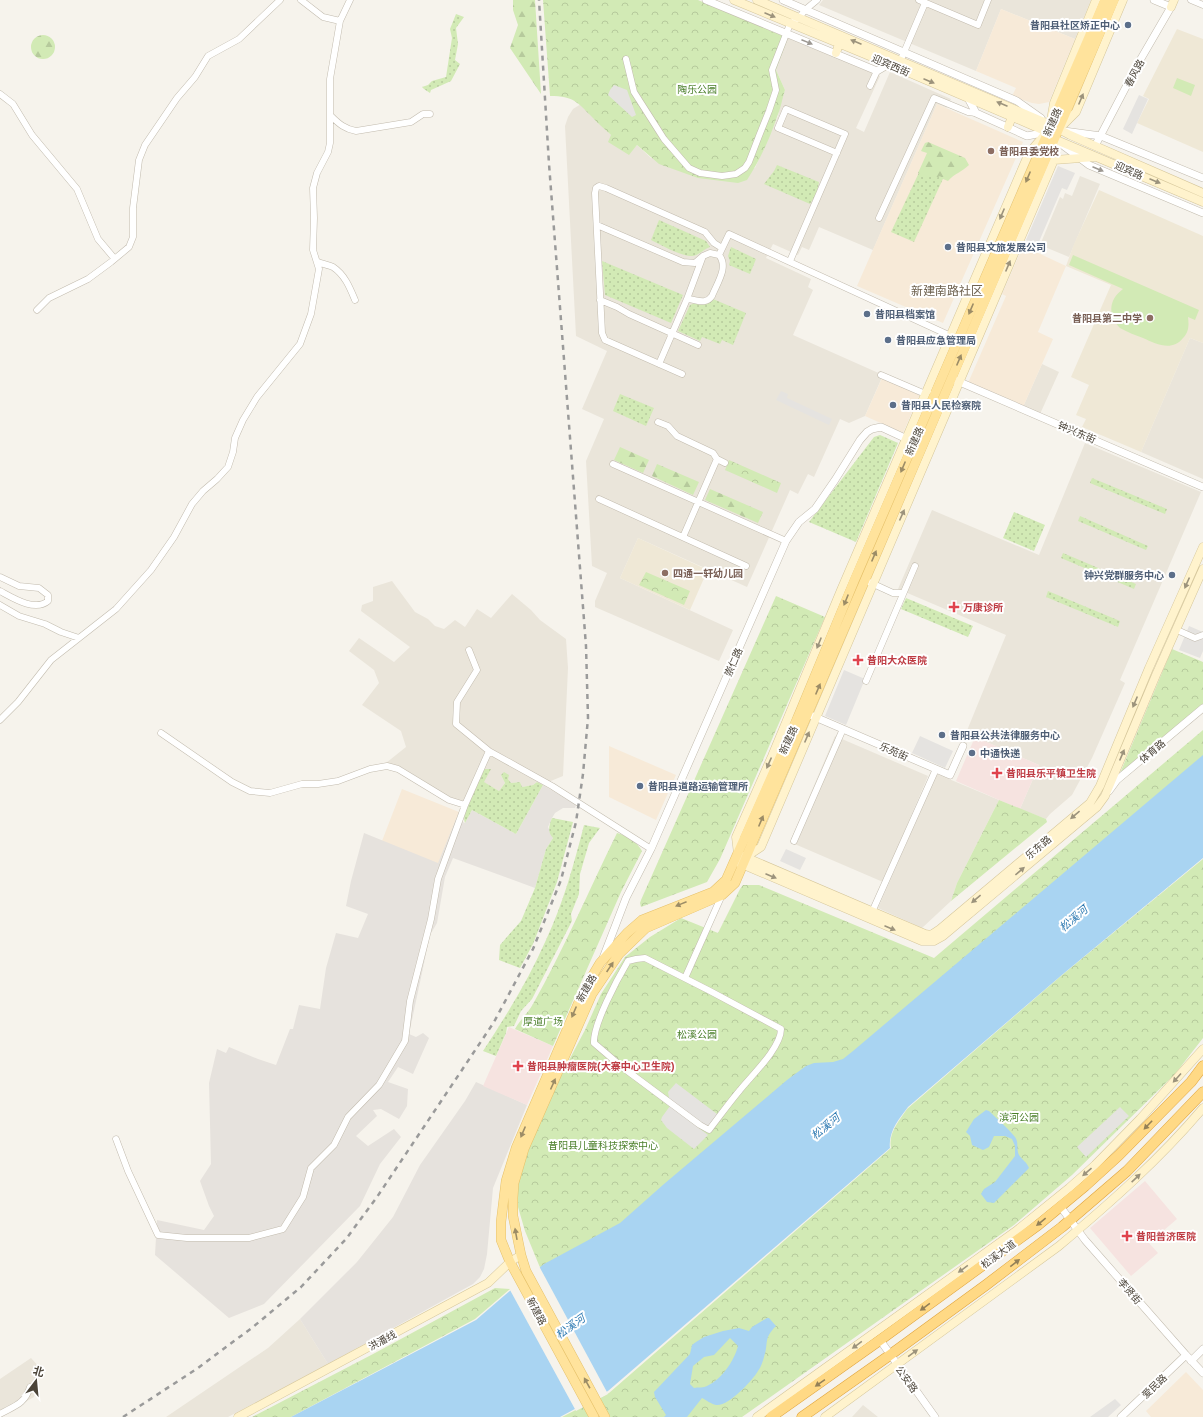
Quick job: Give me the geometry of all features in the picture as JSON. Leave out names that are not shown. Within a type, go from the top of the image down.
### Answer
[{"type":"highway","name":"松溪大道","points":[[771,1417],[1038,1225],[1119,1155],[1191,1082],[1203,1066]]},
{"type":"highway","name":"松溪大道","points":[[802,1417],[986,1285],[1070,1220],[1127,1171],[1203,1092]]},
{"type":"main road","name":"迎宾西街","points":[[734,0],[889,64],[899,64],[1052,129]]},
{"type":"main road","name":"迎宾西街","points":[[757,0],[899,64],[968,98],[1012,117],[1052,129]]},
{"type":"main road","points":[[1052,129],[1054,103],[1096,0]]},
{"type":"main road","name":"新建路","points":[[594,1417],[522,1274],[521,1254],[513,1216],[513,1198],[514,1183],[524,1149],[592,994],[619,954],[646,928],[722,895],[735,883],[740,859],[849,593],[914,442],[955,380],[1054,139],[1052,129],[1105,0]]},
{"type":"main road","name":"新建路","points":[[606,1417],[522,1274],[510,1262],[501,1240],[503,1206],[508,1174],[516,1148],[584,990],[600,963],[627,933],[642,920],[713,892],[722,885],[740,859],[812,715],[868,582],[930,393],[955,335],[1114,0]]},
{"type":"main road","points":[[1052,129],[1076,112],[1124,0]]},
{"type":"main road","points":[[836,53],[839,44]]},
{"type":"main road","points":[[1008,127],[1012,117]]},
{"type":"main road","name":"迎宾路","points":[[1052,129],[1203,193]]},
{"type":"main road","points":[[868,582],[955,380],[1054,160],[1054,139]]},
{"type":"main road","name":"迎宾路","points":[[1054,139],[1203,202]]},
{"type":"main road","points":[[1054,160],[1096,157]]},
{"type":"main road","name":"乐东路","points":[[740,859],[925,934],[931,934],[940,929],[1090,803],[1100,786],[1149,668],[1203,547]]},
{"type":"main road","name":"乐东路","points":[[740,859],[922,941],[934,942],[1097,807],[1105,796],[1203,569]]},
{"type":"main road","points":[[757,1417],[1016,1231],[1069,1188],[1095,1165],[1135,1124],[1203,1049]]},
{"type":"main road","points":[[825,1417],[1059,1246],[1157,1157],[1203,1108]]},
{"type":"main road","name":"洪潘线","points":[[238,1417],[488,1283],[510,1262],[521,1254]]},
{"type":"street","points":[[37,310],[49,298],[88,279],[129,247],[133,237],[133,208],[139,160],[145,145],[177,98],[195,77],[208,56],[239,39],[280,0]]},
{"type":"street","points":[[301,0],[323,17],[340,21]]},
{"type":"street","points":[[0,720],[23,696],[51,660],[116,609],[151,570],[174,537],[192,504],[228,467],[233,452],[235,438],[243,420],[257,397],[300,344],[311,314],[319,269],[313,250],[313,188],[317,173],[328,152],[330,143],[330,79],[340,21],[350,0]]},
{"type":"street","points":[[706,0],[877,71]]},
{"type":"street","points":[[783,0],[1017,102],[1052,129]]},
{"type":"street","points":[[626,59],[634,92],[664,139],[689,168],[700,172],[722,176],[736,174],[745,168],[749,162],[770,111],[776,90],[772,70],[777,53],[790,24],[799,18],[805,10],[817,0]]},
{"type":"street","points":[[899,64],[922,1],[978,25],[988,0]]},
{"type":"street","points":[[1154,0],[1173,4]]},
{"type":"street","points":[[1190,0],[1203,5]]},
{"type":"street","name":"春风路","points":[[1095,146],[1139,62],[1173,4]]},
{"type":"street","points":[[870,86],[877,71],[889,64]]},
{"type":"street","points":[[0,94],[13,104],[32,135],[77,189],[98,239],[114,258]]},
{"type":"street","points":[[879,218],[934,98],[968,112],[976,113],[1027,136],[1052,129],[1101,136],[1203,178]]},
{"type":"street","points":[[968,98],[976,113]]},
{"type":"street","points":[[790,261],[846,134],[786,109],[778,128],[837,153]]},
{"type":"street","points":[[331,116],[340,125],[348,130],[356,131],[411,122],[423,114],[430,114]]},
{"type":"street","points":[[1054,139],[1089,165],[1203,213]]},
{"type":"street","points":[[682,374],[605,340],[602,333],[600,300],[596,188],[599,186],[606,188],[705,232],[722,248]]},
{"type":"street","points":[[597,226],[683,262],[695,263],[703,256],[710,253],[719,254]]},
{"type":"street","points":[[719,254],[729,234],[845,284],[955,335]]},
{"type":"street","points":[[687,299],[702,302],[709,300],[723,268],[723,263],[719,254]]},
{"type":"street","points":[[659,364],[687,299],[703,256]]},
{"type":"street","points":[[318,262],[333,267],[343,277],[348,283],[355,300]]},
{"type":"street","points":[[600,300],[698,345]]},
{"type":"street","points":[[881,375],[923,393],[930,393]]},
{"type":"street","name":"钟兴东街","points":[[955,380],[1203,487]]},
{"type":"street","points":[[658,422],[668,426],[677,436],[713,453],[717,459],[725,463]]},
{"type":"street","name":"崇仁路","points":[[600,963],[626,898],[651,848],[786,541],[799,522],[815,509],[860,440],[867,432],[881,427],[914,442]]},
{"type":"street","points":[[683,536],[717,459]]},
{"type":"street","points":[[613,464],[786,541]]},
{"type":"street","points":[[599,499],[746,566]]},
{"type":"street","points":[[866,681],[915,566]]},
{"type":"street","points":[[0,577],[19,586],[39,588],[48,595],[48,601],[44,605],[31,604],[0,591]]},
{"type":"street","points":[[868,582],[893,593],[903,592]]},
{"type":"street","points":[[0,605],[19,616],[45,624],[61,632],[79,638]]},
{"type":"street","points":[[1177,630],[1195,638],[1203,636]]},
{"type":"street","points":[[469,650],[477,670],[457,702],[456,724],[489,751],[552,786],[651,848]]},
{"type":"street","name":"体育路","points":[[1105,796],[1117,780],[1203,708]]},
{"type":"street","name":"乐苑街","points":[[812,715],[950,775],[962,746]]},
{"type":"street","points":[[794,841],[843,729]]},
{"type":"street","points":[[161,733],[232,782],[250,790],[270,793],[302,784],[318,784],[338,781],[370,769],[387,766],[398,769],[450,800],[465,805]]},
{"type":"street","points":[[116,1139],[128,1171],[158,1236],[187,1238],[249,1238],[283,1229],[304,1197],[311,1168],[334,1145],[348,1116],[378,1085],[404,1041],[410,1002],[431,919],[438,879],[465,805],[489,751]]},
{"type":"street","points":[[872,912],[936,769]]},
{"type":"street","points":[[685,978],[722,895]]},
{"type":"street","points":[[645,958],[685,978],[781,1029],[779,1039],[772,1050],[708,1130],[622,1067],[594,1043],[598,1026],[609,997],[628,961],[645,958]]},
{"type":"street","name":"李贤街","points":[[1060,1206],[1078,1230],[1203,1373]]},
{"type":"street","name":"公安路","points":[[880,1340],[935,1417]]},
{"type":"street","points":[[1191,1361],[1203,1349]]},
{"type":"street","name":"爱民路","points":[[1122,1417],[1186,1355]]},
{"type":"street","points":[[0,1414],[22,1397],[30,1387]]},
{"type":"shaded area","points":[[823,0],[1091,0],[1075,39],[1001,9],[976,71],[819,5]]},
{"type":"shaded area","points":[[1001,9],[1075,39],[1049,102],[1039,104],[1032,103],[1012,96],[1016,88],[976,71]]},
{"type":"shaded area","points":[[1177,29],[1203,39],[1203,152],[1137,123],[1149,99],[1143,96]]},
{"type":"shaded area","points":[[788,38],[880,76],[856,128],[864,132],[890,72],[951,99],[947,108],[937,104],[873,250],[819,227],[809,250],[802,247],[798,255],[773,244],[766,258],[811,279],[808,287],[813,290],[793,335],[883,375],[865,416],[849,423],[840,419],[814,477],[808,474],[798,494],[790,490],[747,587],[638,538],[620,578],[733,630],[719,661],[595,607],[595,601],[607,573],[592,566],[586,461],[604,419],[582,409],[607,351],[576,336],[565,126],[573,109],[581,104],[629,154],[637,145],[651,158],[755,168],[778,116],[785,90],[776,70]]},
{"type":"shaded area","points":[[614,85],[627,90],[636,115],[632,117],[608,95]]},
{"type":"shaded area","points":[[1139,95],[1148,99],[1132,134],[1123,129]]},
{"type":"shaded area","points":[[937,104],[1023,142],[943,323],[857,286]]},
{"type":"shaded area","points":[[1058,166],[1075,173],[1067,190],[1062,188],[1038,244],[1026,240]]},
{"type":"shaded area","points":[[1080,176],[1100,184],[1069,257],[1040,245],[1060,197],[1063,199],[1065,193],[1072,196]]},
{"type":"shaded area","name":"昔阳县第二中学","points":[[1099,190],[1203,236],[1203,343],[1190,338],[1141,452],[1082,427],[1086,419],[1076,415],[1089,385],[1071,377],[1111,285],[1066,266],[1074,244]]},
{"type":"shaded area","points":[[1023,246],[1066,266],[1038,332],[1053,339],[1023,407],[968,383],[1006,296],[1002,294]]},
{"type":"shaded area","points":[[1190,338],[1203,343],[1203,479],[1141,452]]},
{"type":"shaded area","points":[[1042,364],[1059,372],[1040,414],[1023,407]]},
{"type":"shaded area","name":"昔阳县人民检察院","points":[[882,378],[920,394],[903,433],[865,416]]},
{"type":"shaded area","points":[[781,391],[788,394],[787,398],[832,419],[829,425],[776,400]]},
{"type":"shaded area","points":[[1085,443],[1201,492],[1120,680],[1125,683],[1092,758],[1072,795],[1046,819],[1020,809],[1039,765],[966,733],[1006,635],[898,589],[932,510],[1039,555]]},
{"type":"shaded area","name":"四通一轩幼儿园","points":[[638,538],[710,571],[707,576],[705,576],[690,610],[620,578]]},
{"type":"shaded area","points":[[392,581],[415,612],[428,619],[435,626],[444,629],[455,620],[465,627],[477,609],[491,618],[512,594],[531,610],[540,620],[566,639],[568,668],[563,776],[541,785],[537,782],[533,785],[522,787],[520,782],[511,783],[508,779],[501,775],[505,783],[499,791],[483,782],[484,769],[478,767],[465,799],[461,802],[451,798],[403,768],[386,763],[406,747],[401,731],[362,705],[379,683],[374,670],[349,651],[359,638],[394,662],[410,647],[361,611],[362,605],[373,601],[373,587]]},
{"type":"shaded area","points":[[1189,626],[1203,632],[1203,651],[1200,658],[1179,650]]},
{"type":"shaded area","points":[[844,670],[865,679],[846,725],[825,716]]},
{"type":"shaded area","points":[[835,736],[928,776],[883,882],[790,842]]},
{"type":"shaded area","points":[[920,736],[953,751],[945,768],[912,753]]},
{"type":"shaded area","name":"昔阳县乐平镇卫生院","points":[[975,737],[1039,765],[1020,809],[956,781]]},
{"type":"shaded area","name":"昔阳县道路运输管理所","points":[[609,746],[676,775],[656,820],[609,797]]},
{"type":"shaded area","points":[[937,774],[999,800],[957,883],[951,901],[922,928],[878,908]]},
{"type":"shaded area","points":[[543,785],[576,805],[575,808],[563,808],[555,813],[552,818],[548,827],[553,838],[546,849],[535,888],[453,858],[445,877],[437,923],[430,935],[409,1034],[416,1037],[423,1033],[429,1038],[413,1074],[398,1067],[388,1082],[408,1089],[407,1106],[399,1119],[381,1109],[373,1110],[377,1116],[356,1136],[368,1146],[394,1129],[401,1137],[380,1164],[360,1206],[264,1304],[229,1318],[155,1255],[157,1220],[204,1230],[214,1216],[200,1181],[211,1164],[209,1083],[217,1049],[226,1053],[229,1047],[276,1065],[290,1029],[293,1029],[299,1005],[320,1009],[326,968],[336,933],[358,938],[368,914],[346,906],[364,833],[438,863],[456,819],[465,823],[472,810],[516,834]]},
{"type":"shaded area","points":[[402,789],[459,812],[438,864],[382,841]]},
{"type":"shaded area","points":[[786,849],[806,858],[800,870],[780,861]]},
{"type":"shaded area","name":"昔阳县肿瘤医院(大寨中心卫生院)","points":[[509,1027],[553,1046],[527,1105],[483,1086]]},
{"type":"shaded area","points":[[476,1082],[527,1105],[493,1188],[487,1254],[484,1269],[480,1277],[473,1284],[328,1364],[300,1319],[357,1262],[393,1217],[420,1165],[465,1101]]},
{"type":"shaded area","points":[[676,1083],[717,1114],[711,1124],[706,1126],[672,1102],[669,1098],[668,1092]]},
{"type":"shaded area","points":[[670,1106],[708,1135],[694,1149],[667,1128],[661,1120]]},
{"type":"shaded area","points":[[1120,1107],[1129,1116],[1086,1157],[1077,1147]]},
{"type":"shaded area","name":"昔阳普济医院","points":[[1145,1181],[1177,1219],[1149,1243],[1158,1253],[1131,1276],[1090,1228]]},
{"type":"shaded area","points":[[300,1319],[328,1364],[228,1417],[166,1417],[268,1348]]},
{"type":"shaded area","points":[[31,1358],[41,1369],[34,1397],[0,1416],[0,1379]]},
{"type":"shaded area","points":[[1186,1372],[1203,1390],[1203,1417],[1151,1417],[1146,1411]]},
{"type":"shaded area","points":[[1115,1399],[1121,1405],[1108,1417],[1090,1417]]},
{"type":"shaded area","points":[[863,1405],[878,1417],[852,1417]]},
{"type":"green space","points":[[513,0],[535,0],[541,94],[510,48],[518,25],[513,10]]},
{"type":"green space","name":"陶乐公园","points":[[543,0],[698,0],[788,38],[776,70],[785,90],[764,150],[747,180],[738,183],[698,178],[659,164],[637,145],[629,155],[608,142],[611,135],[579,104],[565,97],[550,96]]},
{"type":"green space","points":[[456,14],[464,17],[456,28],[458,44],[455,60],[460,64],[451,81],[431,90],[430,93],[422,87],[428,85],[432,81],[446,77],[452,38],[450,29]]},
{"type":"green space","points":[[43,35],[52,38],[55,47],[52,56],[43,59],[34,56],[31,47],[34,38]]},
{"type":"green space","points":[[1177,78],[1195,85],[1191,96],[1173,88]]},
{"type":"green space","points":[[928,142],[965,158],[969,165],[948,181],[940,176],[936,178],[918,173],[927,153],[921,151],[925,143]]},
{"type":"green space","points":[[931,147],[953,157],[914,242],[891,232]]},
{"type":"green space","points":[[777,165],[819,182],[817,193],[810,204],[764,184]]},
{"type":"green space","points":[[659,220],[706,241],[710,247],[693,256],[688,256],[651,240]]},
{"type":"green space","points":[[731,247],[756,259],[750,274],[729,265],[730,261],[728,256]]},
{"type":"green space","points":[[1073,255],[1199,310],[1195,320],[1188,317],[1188,328],[1185,336],[1179,342],[1169,346],[1158,344],[1120,328],[1113,318],[1111,307],[1115,297],[1123,289],[1069,265]]},
{"type":"green space","points":[[602,261],[683,295],[671,323],[605,295]]},
{"type":"green space","points":[[713,299],[746,313],[733,345],[722,340],[720,344],[702,337],[700,341],[678,331],[690,305],[695,303],[707,304]]},
{"type":"green space","points":[[620,394],[654,408],[646,426],[613,411]]},
{"type":"green space","points":[[880,435],[898,443],[856,542],[809,522],[874,437]]},
{"type":"green space","points":[[620,447],[649,460],[643,473],[614,460]]},
{"type":"green space","points":[[729,460],[781,483],[777,493],[725,470]]},
{"type":"green space","points":[[657,464],[699,482],[693,495],[652,476]]},
{"type":"green space","points":[[1092,478],[1167,509],[1165,514],[1090,483]]},
{"type":"green space","points":[[710,489],[763,512],[758,523],[705,500]]},
{"type":"green space","points":[[1014,512],[1045,525],[1034,551],[1003,538]]},
{"type":"green space","points":[[1080,516],[1148,546],[1146,550],[1078,521]]},
{"type":"green space","points":[[1063,553],[1136,584],[1134,589],[1061,558]]},
{"type":"green space","points":[[646,572],[690,591],[684,605],[639,585]]},
{"type":"green space","points":[[1048,591],[1120,621],[1118,627],[1046,597]]},
{"type":"green space","points":[[776,596],[825,617],[720,859],[707,882],[641,907],[641,900]]},
{"type":"green space","points":[[906,598],[973,626],[968,637],[901,609]]},
{"type":"green space","points":[[1172,649],[1203,662],[1203,706],[1118,778]]},
{"type":"green space","name":"松溪公园","points":[[1203,730],[1203,762],[951,979],[663,1199],[541,1270],[525,1231],[518,1207],[518,1183],[526,1156],[549,1098],[585,1030],[601,994],[625,957],[650,937],[681,918],[718,933],[743,885],[759,885],[934,958]]},
{"type":"green space","points":[[484,769],[491,769],[484,782],[499,791],[505,783],[501,775],[504,772],[509,775],[508,779],[511,783],[520,782],[522,787],[533,785],[537,782],[543,785],[516,834],[472,810],[465,823],[464,818],[467,804]]},
{"type":"green space","points":[[999,800],[1046,819],[1047,822],[951,901],[957,883]]},
{"type":"green space","points":[[552,818],[573,822],[557,882],[533,944],[520,968],[499,960],[500,945],[521,921],[535,888],[546,849],[553,838],[549,828]]},
{"type":"green space","points":[[584,825],[600,828],[589,843],[580,874],[579,894],[571,914],[572,921],[532,999],[521,1011],[514,1026],[507,1027],[496,1056],[483,1051],[517,997],[546,940],[563,898]]},
{"type":"green space","name":"厚道广场","points":[[617,833],[638,845],[642,851],[621,892],[553,1046],[515,1029],[531,1007],[566,941]]},
{"type":"green space","name":"滨河公园","points":[[1203,859],[1203,1038],[1175,1074],[1072,1175],[1014,1225],[742,1417],[562,1417],[609,1393],[891,1148],[890,1143],[893,1132],[907,1109],[1062,975]]},
{"type":"green space","points":[[495,1288],[510,1289],[475,1319],[291,1417],[252,1417],[375,1353]]},
{"type":"water","name":"松溪河","points":[[1203,755],[1203,858],[1063,974],[908,1107],[892,1131],[890,1148],[608,1391],[560,1417],[291,1417],[476,1320],[544,1264],[620,1223],[787,1080],[806,1066],[814,1063],[833,1062],[843,1059],[853,1051]]},
{"type":"water","points":[[986,1110],[989,1111],[1015,1137],[1019,1155],[1029,1168],[994,1203],[987,1202],[981,1194],[984,1189],[995,1182],[1015,1156],[1015,1146],[1012,1139],[1005,1136],[994,1136],[989,1147],[983,1150],[972,1145],[970,1136],[966,1132],[974,1119]]},
{"type":"water","points":[[767,1318],[769,1318],[776,1326],[769,1334],[760,1368],[746,1386],[727,1402],[716,1405],[702,1398],[687,1417],[664,1417],[666,1415],[655,1397],[654,1392],[690,1354],[692,1345],[704,1337],[723,1331],[739,1328],[749,1331],[752,1327]],"holes":[[[730,1338],[738,1346],[734,1358],[718,1379],[704,1387],[694,1388],[690,1384],[693,1366],[704,1357],[714,1355]]]},
{"type":"pier","points":[[539,1266],[608,1394],[576,1411],[510,1290],[510,1288]]},
{"type":"railway","points":[[123,1417],[198,1368],[253,1327],[301,1287],[346,1239],[377,1197],[494,1022],[533,949],[561,880],[576,822],[583,774],[588,718],[586,646],[549,164],[539,0]]},
{"type":"place","name":"昔阳县社区矫正中心","points":[[1128,25]]},
{"type":"place","name":"昔阳县委党校","points":[[991,151]]},
{"type":"place","name":"昔阳县文旅发展公司","points":[[948,247]]},
{"type":"place","name":"昔阳县档案馆","points":[[867,314]]},
{"type":"place","name":"昔阳县第二中学","points":[[1150,318]]},
{"type":"place","name":"昔阳县应急管理局","points":[[888,340]]},
{"type":"place","name":"昔阳县人民检察院","points":[[893,405]]},
{"type":"place","name":"四通一轩幼儿园","points":[[665,573]]},
{"type":"place","name":"钟兴党群服务中心","points":[[1172,575]]},
{"type":"place","name":"万康诊所","points":[[954,607]]},
{"type":"place","name":"昔阳大众医院","points":[[858,660]]},
{"type":"place","name":"昔阳县公共法律服务中心","points":[[942,735]]},
{"type":"place","name":"中通快递","points":[[972,753]]},
{"type":"place","name":"昔阳县乐平镇卫生院","points":[[997,773]]},
{"type":"place","name":"昔阳县道路运输管理所","points":[[640,786]]},
{"type":"place","name":"昔阳县肿瘤医院(大寨中心卫生院)","points":[[518,1066]]},
{"type":"place","name":"昔阳普济医院","points":[[1127,1236]]},
{"type":"district","name":"新建南路社区","points":[[947,290]]},
{"type":"park label","name":"昔阳县儿童科技探索中心","points":[[603,1145]]}]
